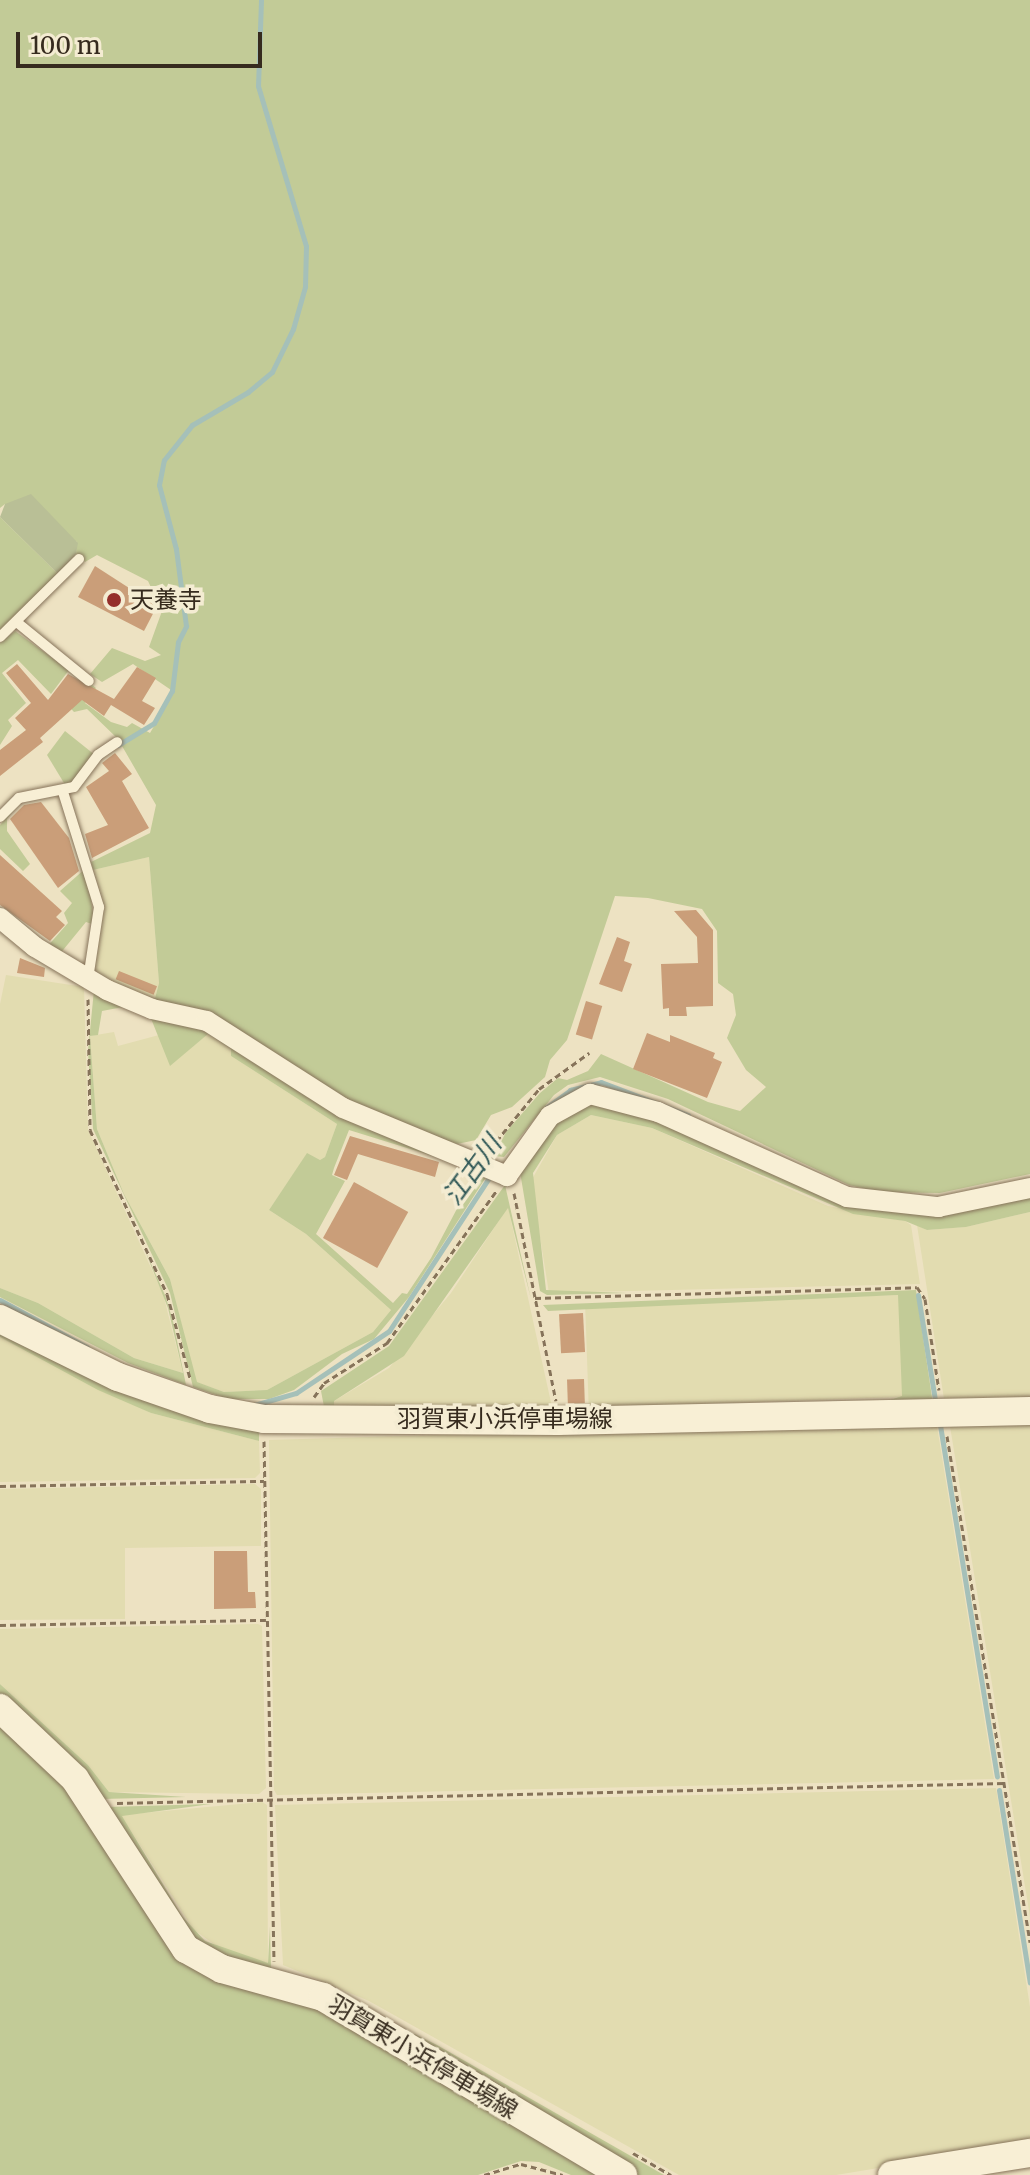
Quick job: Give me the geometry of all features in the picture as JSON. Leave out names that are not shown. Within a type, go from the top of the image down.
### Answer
[{"type":"main road","name":"羽賀東小浜停車場線","points":[[0,1319],[118,1377],[210,1409],[264,1419],[558,1421],[1030,1411]]},
{"type":"main road","name":"羽賀東小浜停車場線","points":[[0,1708],[75,1779],[93,1803],[165,1924],[186,1949],[222,1969],[275,1981],[323,1997],[623,2175]]},
{"type":"main road","points":[[892,2175],[1030,2153]]},
{"type":"street","points":[[0,918],[88,979],[152,1009],[207,1021],[343,1108],[495,1169],[550,1116],[590,1094],[658,1112],[847,1197],[938,1207],[1030,1188]]},
{"type":"lane","points":[[0,637],[19,624],[79,559]]},
{"type":"lane","points":[[19,624],[89,681]]},
{"type":"lane","points":[[0,817],[19,798],[63,792],[117,742]]},
{"type":"lane","points":[[63,792],[99,907],[88,979]]},
{"type":"path","points":[[88,979],[85,1052],[90,1130],[167,1294],[190,1385]]},
{"type":"path","points":[[309,1418],[315,1392],[387,1343],[409,1317],[495,1169],[502,1129],[539,1089],[589,1053]]},
{"type":"path","points":[[495,1169],[516,1196],[558,1421]]},
{"type":"path","points":[[535,1298],[917,1287],[925,1299],[1030,1942]]},
{"type":"path","points":[[264,1419],[275,1981]]},
{"type":"path","points":[[0,1486],[264,1481]]},
{"type":"path","points":[[0,1625],[266,1620]]},
{"type":"path","points":[[93,1803],[1005,1783]]},
{"type":"path","points":[[484,2175],[521,2164],[563,2175]]},
{"type":"shaded area","points":[[149,857],[159,983],[153,1006],[91,974],[100,930],[100,894],[93,870]]},
{"type":"shaded area","points":[[6,975],[84,987],[88,1130],[163,1294],[183,1373],[134,1358],[38,1303],[0,1288],[0,1004]]},
{"type":"shaded area","points":[[114,1032],[118,1046],[159,1035],[170,1065],[208,1034],[231,1049],[231,1056],[337,1124],[325,1157],[320,1160],[307,1154],[269,1210],[306,1234],[391,1310],[373,1332],[267,1390],[224,1392],[196,1382],[170,1279],[124,1194],[97,1129],[90,1036]]},
{"type":"shaded area","points":[[591,1115],[652,1128],[828,1206],[905,1221],[911,1225],[920,1284],[549,1293],[531,1181],[557,1135]]},
{"type":"shaded area","points":[[508,1207],[552,1407],[334,1406],[334,1401],[389,1368],[451,1293]]},
{"type":"shaded area","points":[[1030,1212],[1030,1403],[944,1399],[917,1225],[927,1230],[966,1227]]},
{"type":"shaded area","points":[[899,1295],[903,1397],[589,1408],[585,1306]]},
{"type":"shaded area","points":[[0,1337],[151,1413],[259,1441],[260,1473],[255,1478],[0,1482]]},
{"type":"shaded area","points":[[1030,1418],[1030,1917],[949,1420]]},
{"type":"shaded area","points":[[936,1420],[994,1779],[277,1795],[274,1790],[269,1440]]},
{"type":"shaded area","points":[[255,1484],[261,1489],[261,1546],[125,1548],[125,1619],[0,1620],[0,1489]]},
{"type":"shaded area","points":[[262,1626],[266,1788],[259,1794],[109,1792],[88,1765],[0,1684],[0,1629]]},
{"type":"shaded area","points":[[996,1788],[1030,2007],[1030,2143],[836,2175],[679,2175],[369,2001],[283,1965],[275,1805]]},
{"type":"shaded area","points":[[262,1802],[267,1805],[268,1963],[226,1953],[193,1929],[121,1815]]},
{"type":"green space","points":[[0,0],[1030,0],[1030,1174],[940,1193],[880,1192],[849,1185],[668,1099],[600,1077],[568,1085],[554,1095],[504,1157],[494,1156],[506,1132],[540,1093],[558,1078],[567,1080],[588,1071],[601,1054],[708,1102],[740,1111],[766,1087],[746,1070],[727,1038],[736,1015],[733,994],[718,983],[717,931],[702,909],[648,898],[615,896],[567,1040],[550,1060],[545,1077],[512,1107],[491,1115],[476,1140],[457,1144],[377,1117],[278,1063],[153,1006],[159,983],[149,857],[93,870],[91,862],[150,833],[156,805],[118,739],[87,709],[74,712],[63,700],[92,685],[96,688],[85,703],[111,722],[127,727],[132,723],[150,733],[174,692],[133,664],[102,682],[90,674],[112,648],[145,661],[161,655],[149,647],[162,611],[148,581],[97,555],[85,562],[76,554],[77,542],[5,504],[0,508]]},
{"type":"green space","points":[[31,494],[78,543],[76,554],[58,574],[0,517],[5,504]]},
{"type":"green space","points":[[0,517],[58,574],[0,632]]},
{"type":"green space","points":[[15,631],[69,670],[51,694],[18,660],[2,673],[26,703],[8,720],[12,726],[0,745],[0,643]]},
{"type":"green space","points":[[65,731],[95,755],[67,788],[47,755]]},
{"type":"green space","points":[[20,802],[7,819],[7,831],[30,864],[23,871],[0,849],[0,825]]},
{"type":"green space","points":[[86,868],[95,925],[86,922],[59,955],[46,948],[68,923],[64,913],[72,903],[60,891]]},
{"type":"green space","points":[[94,990],[123,1007],[102,1011],[98,1035],[90,1036],[97,1129],[124,1194],[170,1279],[197,1382],[224,1392],[267,1390],[373,1332],[391,1310],[306,1234],[269,1210],[307,1153],[320,1160],[325,1157],[337,1124],[231,1056],[231,1049],[208,1034],[170,1066],[150,1016],[196,1021],[436,1157],[349,1130],[334,1168],[332,1175],[345,1181],[316,1234],[393,1303],[402,1293],[407,1294],[431,1258],[470,1184],[490,1171],[409,1297],[374,1339],[342,1354],[294,1390],[269,1399],[228,1399],[193,1387],[170,1293],[93,1129],[88,1051]]},
{"type":"green space","points":[[590,1097],[883,1208],[1030,1191],[1030,1212],[966,1227],[927,1230],[905,1221],[853,1214],[652,1128],[591,1115],[557,1135],[533,1173],[546,1290],[627,1293],[547,1295],[540,1291],[519,1166],[542,1130]]},
{"type":"green space","points":[[505,1185],[531,1299],[508,1208],[404,1356],[334,1401],[334,1406],[552,1407],[551,1413],[325,1412],[321,1391],[389,1346]]},
{"type":"green space","points":[[144,1248],[165,1295],[173,1321],[186,1385],[128,1363],[0,1297],[0,1288],[38,1303],[134,1358],[183,1373],[168,1308]]},
{"type":"green space","points":[[916,1290],[933,1404],[887,1401],[902,1396],[898,1295],[548,1311],[543,1305]]},
{"type":"green space","points":[[0,1323],[259,1431],[259,1441],[151,1413],[98,1390],[0,1337]]},
{"type":"green space","points":[[0,1684],[88,1765],[109,1792],[186,1797],[101,1799],[0,1698]]},
{"type":"green space","points":[[0,1717],[62,1776],[158,1926],[293,1992],[610,2175],[571,2175],[539,2162],[521,2161],[478,2175],[0,2175]]},
{"type":"green space","points":[[211,1804],[122,1816],[182,1916],[205,1941],[268,1963],[270,1926],[271,1969],[201,1953],[107,1807]]},
{"type":"green space","points":[[378,2016],[437,2045],[664,2175],[636,2175]]},
{"type":"building","name":"天養寺","points":[[95,566],[157,606],[144,631],[78,597]]},
{"type":"building","points":[[17,664],[48,700],[68,674],[114,699],[137,667],[156,678],[142,701],[155,708],[144,725],[111,705],[104,716],[82,700],[40,738],[43,742],[0,776],[0,750],[26,730],[15,718],[31,703],[6,673]]},
{"type":"building","points":[[115,753],[132,774],[122,781],[149,828],[92,858],[85,834],[108,825],[86,787],[109,771],[102,763]]},
{"type":"building","points":[[41,802],[69,838],[79,871],[58,888],[10,819],[24,805]]},
{"type":"building","points":[[0,855],[62,911],[56,917],[65,925],[50,941],[0,905]]},
{"type":"building","points":[[696,910],[713,930],[713,1006],[686,1007],[687,1016],[669,1016],[669,1008],[663,1009],[661,964],[698,963],[697,937],[674,911]]},
{"type":"building","points":[[617,937],[630,942],[624,961],[632,964],[622,992],[599,984]]},
{"type":"building","points":[[20,958],[45,968],[44,977],[17,973]]},
{"type":"building","points":[[119,971],[157,986],[154,995],[116,979]]},
{"type":"building","points":[[586,1001],[602,1006],[592,1039],[576,1034]]},
{"type":"building","points":[[647,1033],[670,1042],[670,1035],[715,1053],[713,1058],[722,1062],[707,1098],[633,1069]]},
{"type":"building","points":[[350,1136],[439,1162],[435,1177],[358,1154],[347,1180],[334,1175]]},
{"type":"building","points":[[354,1182],[408,1212],[377,1268],[323,1238]]},
{"type":"building","points":[[583,1313],[585,1352],[561,1353],[559,1314]]},
{"type":"building","points":[[584,1379],[585,1403],[568,1404],[567,1380]]},
{"type":"building","points":[[214,1551],[247,1551],[248,1592],[255,1592],[256,1608],[214,1609]]},
{"type":"waterway","points":[[118,745],[154,723],[172,691],[178,642],[186,626],[176,549],[159,485],[164,460],[192,425],[248,392],[272,372],[293,329],[305,287],[306,246],[258,86],[261,0]]},
{"type":"waterway","name":"江古川","points":[[547,1107],[570,1090],[601,1082],[688,1115]]},
{"type":"waterway","name":"江古川","points":[[254,1405],[296,1393],[389,1331],[490,1176]]},
{"type":"waterway","points":[[918,1295],[935,1400]]},
{"type":"waterway","name":"江古川","points":[[0,1300],[87,1347]]},
{"type":"waterway","points":[[940,1425],[997,1776]]},
{"type":"waterway","points":[[999,1790],[1030,1983]]},
{"type":"place","name":"天養寺","points":[[114,600]]}]
